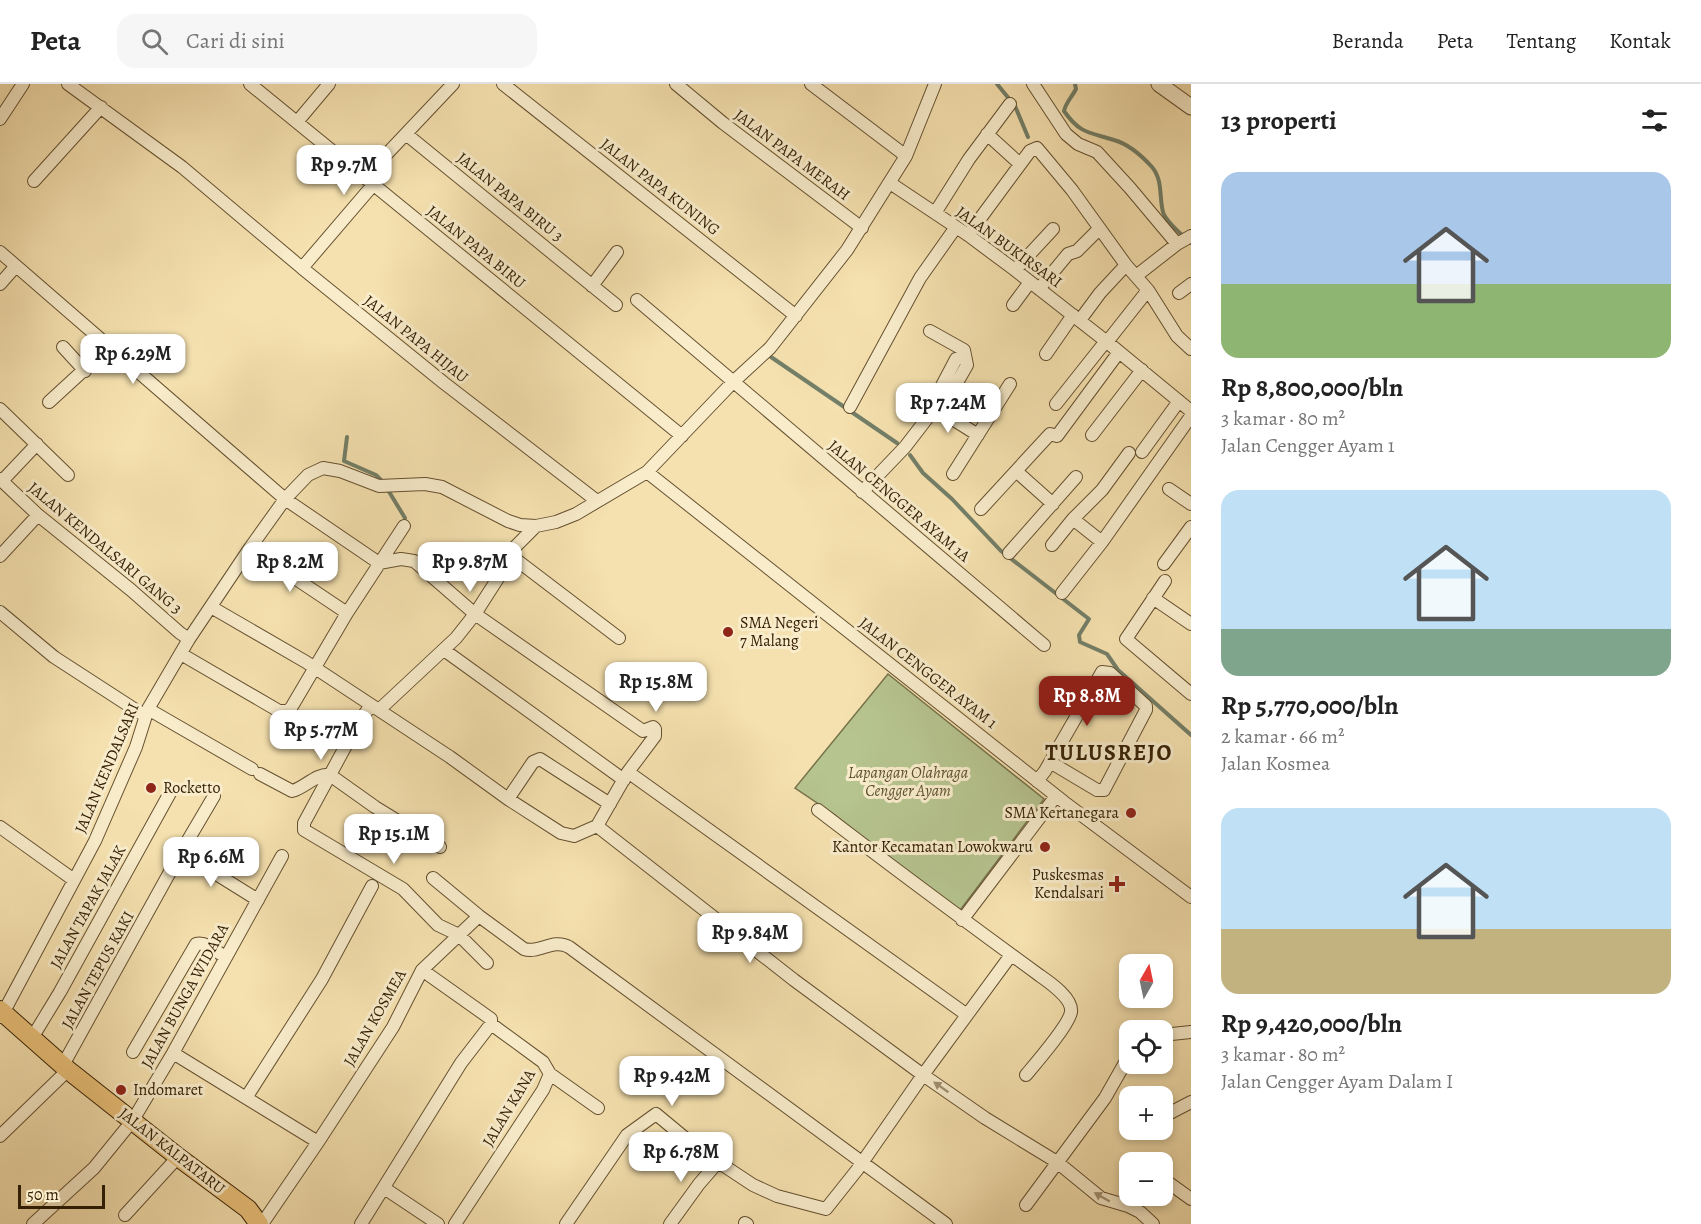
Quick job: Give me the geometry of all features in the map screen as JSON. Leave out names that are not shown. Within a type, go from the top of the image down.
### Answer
[{"type":"main road","name":"JALAN KALPATARU","points":[[1,1014],[178,1157],[248,1209],[261,1224]]},
{"type":"street","points":[[0,119],[23,84]]},
{"type":"street","name":"JALAN PAPA HIJAU","points":[[68,84],[182,167],[444,383],[597,501]]},
{"type":"street","name":"JALAN PAPA BIRU","points":[[250,84],[682,436]]},
{"type":"street","points":[[297,122],[328,84]]},
{"type":"street","points":[[302,268],[406,134],[453,84]]},
{"type":"street","name":"JALAN PAPA KUNING","points":[[503,84],[796,316]]},
{"type":"street","name":"JALAN PAPA MERAH","points":[[676,84],[723,123],[862,228]]},
{"type":"street","points":[[810,84],[906,156]]},
{"type":"street","points":[[890,183],[906,156],[935,84]]},
{"type":"street","points":[[1033,84],[1066,135],[1078,144],[1097,152],[1130,188],[1184,240],[1136,276]]},
{"type":"street","points":[[1159,84],[1191,106]]},
{"type":"street","points":[[935,213],[987,134],[1010,104]]},
{"type":"street","points":[[34,181],[101,107]]},
{"type":"street","name":"JALAN PAPA BIRU 3","points":[[406,134],[616,305]]},
{"type":"street","points":[[987,134],[1020,164]]},
{"type":"street","points":[[968,235],[1030,151],[1037,148],[1072,190],[1126,265],[1148,290],[1177,336],[1191,349]]},
{"type":"street","name":"JALAN KENDALSARI","points":[[1,1014],[108,814],[136,747],[147,713],[189,639],[285,499],[309,475],[324,468],[340,471],[380,486],[425,484],[442,487],[520,525],[536,526],[563,520],[647,472],[733,382],[770,348],[862,228],[890,183]]},
{"type":"street","name":"JALAN BUKIRSARI","points":[[890,183],[968,235],[1035,285],[1191,411]]},
{"type":"street","points":[[850,407],[911,295],[956,227]]},
{"type":"street","points":[[1015,270],[1053,229]]},
{"type":"street","points":[[1014,305],[1068,254],[1077,251],[1099,229]]},
{"type":"street","points":[[0,252],[285,499],[380,563],[396,559],[414,561],[475,614],[643,731],[653,727],[655,736],[626,776],[597,826],[568,836],[508,799],[450,757],[315,668],[211,607]]},
{"type":"street","points":[[592,286],[617,252]]},
{"type":"street","points":[[1046,354],[1126,265]]},
{"type":"street","points":[[0,284],[15,267]]},
{"type":"street","points":[[1179,293],[1191,284]]},
{"type":"street","points":[[1056,404],[1148,290]]},
{"type":"street","name":"JALAN CENGGER AYAM 1A","points":[[637,300],[1044,645]]},
{"type":"street","points":[[862,492],[905,447],[935,408],[936,397],[956,359],[965,356],[964,350],[930,331]]},
{"type":"street","points":[[49,402],[110,346]]},
{"type":"street","points":[[63,347],[85,371]]},
{"type":"street","points":[[1039,424],[1050,434],[1057,436],[1119,352]]},
{"type":"street","points":[[1092,435],[1142,370]]},
{"type":"street","points":[[953,474],[1010,384]]},
{"type":"street","points":[[1142,452],[1179,401]]},
{"type":"street","points":[[935,408],[978,435]]},
{"type":"street","points":[[0,409],[68,475]]},
{"type":"street","points":[[1062,593],[1102,542],[1191,416]]},
{"type":"street","points":[[981,509],[1050,434]]},
{"type":"street","points":[[1,480],[37,444]]},
{"type":"street","points":[[1052,545],[1073,519],[1102,490],[1129,453]]},
{"type":"street","points":[[1016,471],[1053,504]]},
{"type":"street","name":"JALAN CENGGER AYAM 1","points":[[647,472],[1056,796],[1191,897]]},
{"type":"street","points":[[1009,553],[1076,477]]},
{"type":"street","name":"JALAN KENDALSARI GANG 3","points":[[1,480],[38,515],[189,639]]},
{"type":"street","points":[[1169,489],[1191,504]]},
{"type":"street","points":[[0,556],[38,515]]},
{"type":"street","points":[[1073,519],[1102,542]]},
{"type":"street","points":[[181,654],[279,711],[283,712],[291,708],[347,613],[404,526]]},
{"type":"street","points":[[487,963],[457,936],[438,925],[403,889],[303,829],[330,775],[375,707],[444,650],[475,614],[513,549],[536,526]]},
{"type":"street","points":[[1164,564],[1191,527]]},
{"type":"street","points":[[250,548],[347,613]]},
{"type":"street","points":[[510,555],[619,638]]},
{"type":"street","points":[[1165,580],[1126,639],[1191,694]]},
{"type":"street","points":[[1154,598],[1191,624]]},
{"type":"street","points":[[0,612],[54,657],[147,713],[256,772],[292,790],[300,788],[321,775],[330,775],[375,807],[440,847]]},
{"type":"street","points":[[444,650],[967,1015]]},
{"type":"street","points":[[1037,781],[1102,672],[1110,673],[1146,706],[1104,790],[1097,790],[1050,762]]},
{"type":"street","points":[[508,799],[533,762],[540,759],[610,804]]},
{"type":"street","name":"JALAN TAPAK JALAK","points":[[32,1038],[60,992],[171,791]]},
{"type":"street","name":"JALAN TEPUS KAKI","points":[[0,1136],[66,1068],[181,852],[214,796]]},
{"type":"street","points":[[962,920],[1056,796]]},
{"type":"street","points":[[818,810],[962,920],[1059,990],[1070,1003],[1071,1012],[1066,1023],[1026,1075]]},
{"type":"street","points":[[597,826],[794,980],[923,1075],[985,1118],[1057,1162],[1101,1198],[1128,1206],[1140,1212],[1153,1224]]},
{"type":"street","points":[[0,827],[74,880]]},
{"type":"street","points":[[181,852],[258,900]]},
{"type":"street","name":"JALAN BUNGA WIDARA","points":[[33,1224],[94,1168],[133,1120],[173,1053],[282,856]]},
{"type":"street","points":[[433,878],[478,916],[528,951],[558,943],[569,947],[946,1224]]},
{"type":"street","points":[[246,1098],[322,979],[372,886]]},
{"type":"street","name":"JALAN KOSMEA","points":[[261,1224],[393,1027],[422,970],[478,916]]},
{"type":"street","points":[[133,1052],[196,944],[205,944],[225,957]]},
{"type":"street","points":[[566,1224],[627,1135],[655,1114],[697,1148],[753,1185],[777,1196],[824,1210],[828,1208],[1011,955]]},
{"type":"street","name":"JALAN KANA","points":[[422,970],[491,1019],[492,1024],[543,1062],[550,1074],[543,1090],[455,1224]]},
{"type":"street","points":[[361,1224],[461,1063],[492,1024]]},
{"type":"street","points":[[1173,1034],[1191,1032]]},
{"type":"street","points":[[173,1053],[318,1142]]},
{"type":"street","points":[[1026,1205],[1105,1098],[1119,1073]]},
{"type":"street","points":[[550,1074],[598,1108]]},
{"type":"street","points":[[1173,1111],[1191,1102]]},
{"type":"street","points":[[125,1215],[178,1157]]},
{"type":"street","points":[[670,1224],[718,1162]]},
{"type":"street","points":[[1173,1186],[1191,1198]]},
{"type":"street","points":[[384,1188],[438,1224]]},
{"type":"green space","name":"Lapangan Olahraga Cengger Ayam","points":[[888,674],[1044,799],[958,913],[835,815],[795,788]]},
{"type":"waterway","points":[[997,84],[1015,106],[1028,137]]},
{"type":"waterway","points":[[1075,84],[1076,89],[1064,111],[1080,128],[1124,144],[1152,167],[1158,177],[1164,215],[1191,243]]},
{"type":"waterway","points":[[771,357],[897,443]]},
{"type":"waterway","points":[[347,437],[344,461],[376,475],[381,480]]},
{"type":"waterway","points":[[910,455],[923,473],[952,499],[1001,551],[1089,619],[1079,635],[1080,642],[1107,654],[1118,670],[1191,735]]},
{"type":"waterway","points":[[388,490],[405,518]]},
{"type":"place","name":"SMA Negeri 7 Malang","points":[[728,632]]},
{"type":"place","name":"Rocketto","points":[[151,788]]},
{"type":"place","name":"SMA Kertanegara","points":[[1131,813]]},
{"type":"place","name":"Kantor Kecamatan Lowokwaru","points":[[1045,847]]},
{"type":"place","name":"Puskesmas Kendalsari","points":[[1117,884]]},
{"type":"place","name":"Indomaret","points":[[121,1090]]},
{"type":"district","name":"TULUSREJO","points":[[1109,753]]}]
